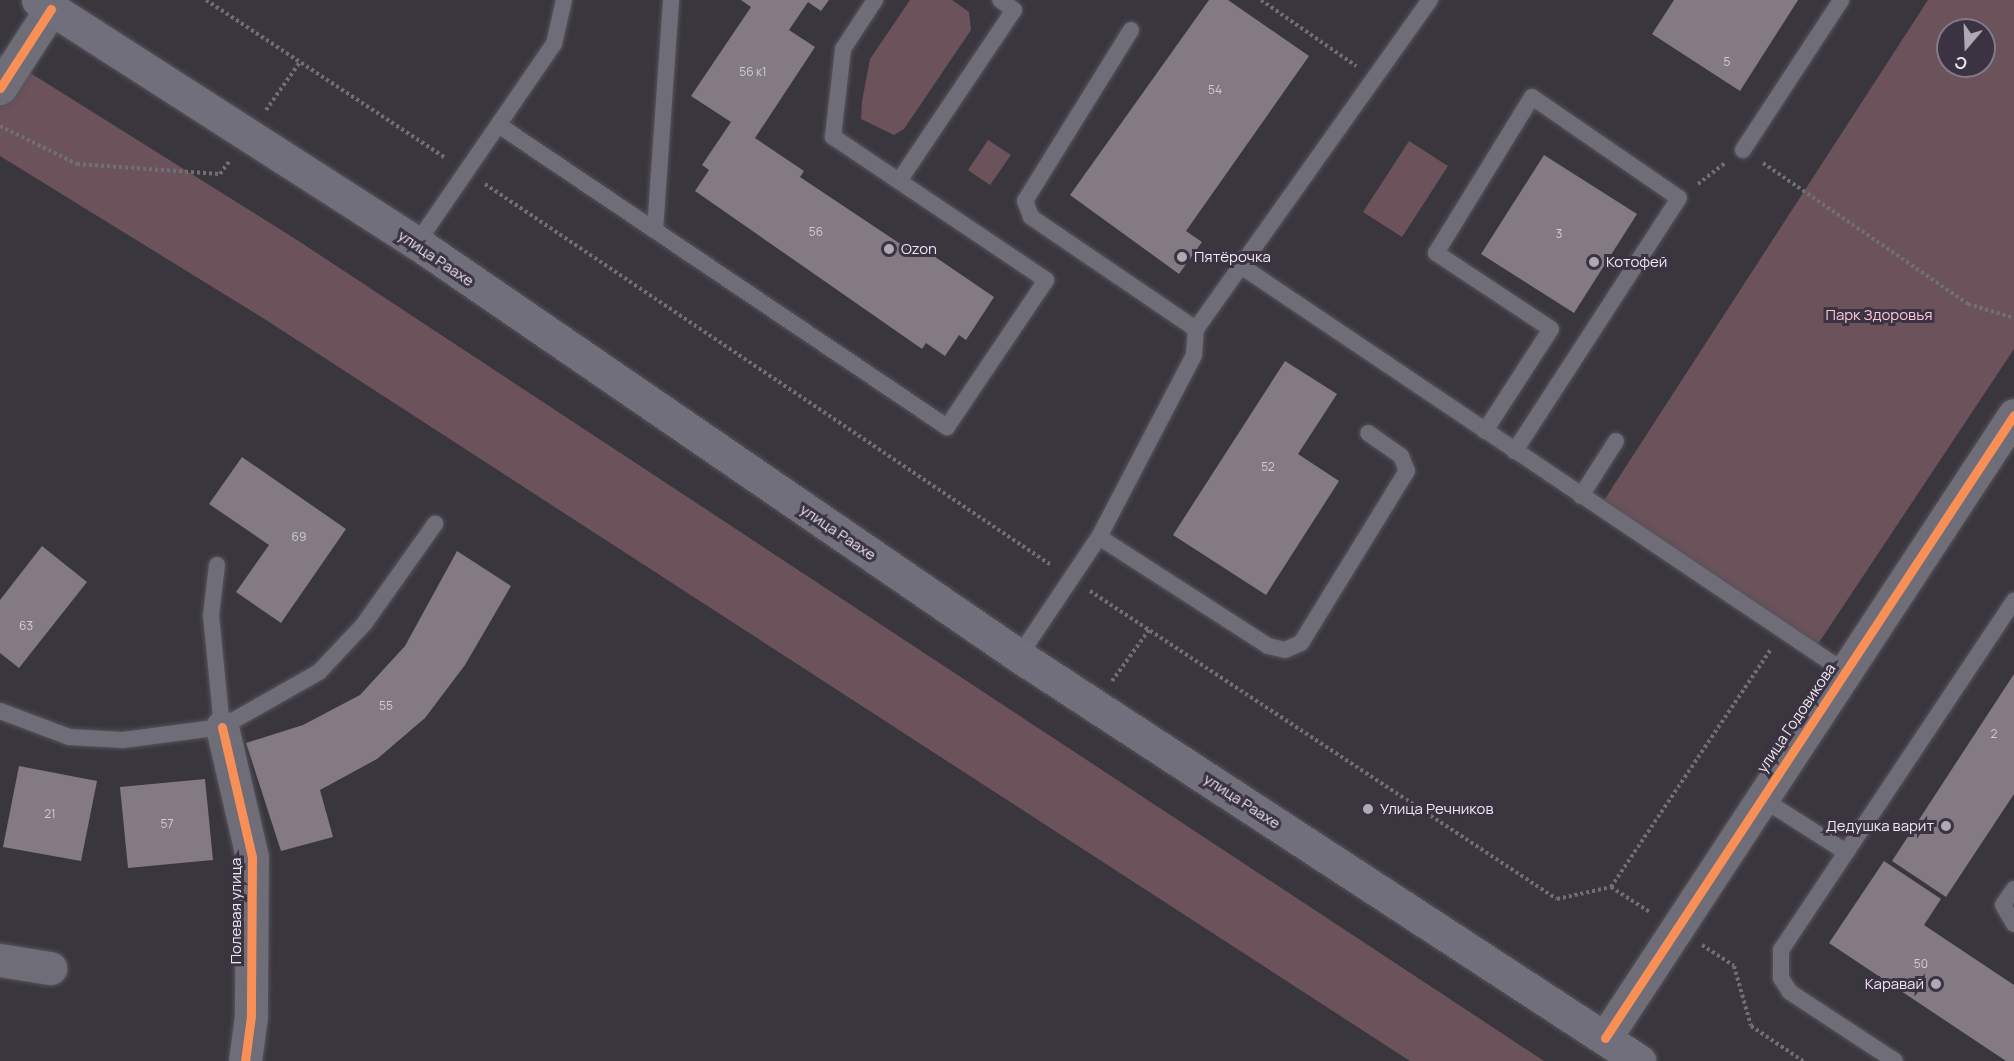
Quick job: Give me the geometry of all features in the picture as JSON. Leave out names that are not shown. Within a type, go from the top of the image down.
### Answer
[{"type":"main road","name":"улица Раахе","points":[[45,4],[417,243],[1019,656],[1639,1061]]},
{"type":"street","points":[[0,88],[45,4]]},
{"type":"street","name":"улица Годовикова","points":[[1605,1038],[2014,415]]},
{"type":"street","name":"Полевая улица","points":[[222,727],[252,857],[251,1016],[245,1061]]},
{"type":"street","points":[[0,960],[50,968]]},
{"type":"lane","points":[[417,243],[500,126],[554,44],[564,0]]},
{"type":"lane","points":[[655,230],[671,0]]},
{"type":"lane","points":[[500,126],[947,427],[1046,280],[833,137],[843,49],[875,0]]},
{"type":"lane","points":[[899,181],[1017,5],[999,0]]},
{"type":"lane","points":[[1019,656],[1099,537],[1194,355],[1196,329],[1430,0]]},
{"type":"lane","points":[[1743,150],[1841,0]]},
{"type":"lane","points":[[1131,30],[1025,201],[1031,217],[1196,329]]},
{"type":"lane","points":[[1485,431],[1551,329],[1436,253],[1532,97],[1679,198],[1515,451]]},
{"type":"lane","points":[[1241,266],[1845,672]]},
{"type":"lane","points":[[1099,537],[1268,646],[1285,650],[1301,643],[1407,471],[1401,456],[1368,433]]},
{"type":"lane","points":[[1581,496],[1616,441]]},
{"type":"lane","points":[[0,711],[69,738],[123,740],[222,727],[318,672],[364,624],[435,524]]},
{"type":"lane","points":[[217,566],[211,615],[222,727]]},
{"type":"lane","points":[[1895,1061],[1790,992],[1781,978],[1781,950],[2014,600]]},
{"type":"lane","points":[[1761,798],[1846,852]]},
{"type":"lane","points":[[2014,889],[2003,905],[2014,924]]},
{"type":"path","points":[[206,0],[466,171],[1070,578],[1557,899]]},
{"type":"path","points":[[1261,0],[1362,70],[1363,93]]},
{"type":"path","points":[[0,126],[77,164],[155,173],[220,174],[300,62]]},
{"type":"path","points":[[1679,198],[1743,150],[1968,304],[2014,318]]},
{"type":"path","points":[[1611,887],[1783,630]]},
{"type":"green space","points":[[910,0],[952,0],[969,12],[971,30],[904,129],[894,135],[861,119],[862,101],[870,59]]},
{"type":"green space","name":"Парк Здоровья","points":[[1928,0],[2014,0],[2014,349],[1814,650],[1599,508]]},
{"type":"green space","points":[[0,54],[297,240],[1544,1061],[1410,1061],[266,320],[0,156]]},
{"type":"green space","points":[[988,140],[1011,155],[990,185],[968,170]]},
{"type":"green space","points":[[1409,141],[1448,166],[1402,237],[1363,212]]},
{"type":"building","points":[[741,0],[829,0],[821,11],[808,2],[789,30],[815,47],[755,138],[804,171],[800,177],[917,255],[922,248],[994,297],[966,340],[959,335],[945,356],[926,343],[922,349],[695,191],[709,170],[702,165],[731,122],[691,96],[751,7]]},
{"type":"building","points":[[1209,0],[1228,0],[1309,56],[1186,231],[1202,242],[1179,274],[1070,195]]},
{"type":"building","points":[[1674,0],[1798,0],[1740,91],[1652,34]]},
{"type":"building","points":[[1544,155],[1637,214],[1574,313],[1481,254]]},
{"type":"building","points":[[1285,361],[1337,394],[1298,454],[1339,481],[1266,595],[1173,535]]},
{"type":"building","points":[[242,457],[346,529],[281,623],[236,592],[269,545],[209,504]]},
{"type":"building","points":[[42,546],[87,582],[19,668],[0,653],[0,600]]},
{"type":"building","points":[[457,551],[511,586],[465,665],[425,718],[377,759],[320,790],[333,837],[281,851],[246,743],[303,725],[360,695],[405,646]]},
{"type":"building","points":[[2014,674],[2014,794],[1946,897],[1892,861]]},
{"type":"building","points":[[19,766],[97,781],[81,861],[3,847]]},
{"type":"building","points":[[205,779],[213,860],[128,868],[120,787]]},
{"type":"building","points":[[1884,861],[1941,899],[1924,925],[2014,985],[2014,1061],[2006,1061],[1829,943]]},
{"type":"cycle path","points":[[0,88],[51,9]]},
{"type":"cycle path","points":[[1605,1038],[2014,415]]},
{"type":"cycle path","points":[[222,727],[252,857],[251,1016],[245,1061]]},
{"type":"place","name":"Ozon","points":[[889,249]]},
{"type":"place","name":"Пятёрочка","points":[[1182,257]]},
{"type":"place","name":"Котофей","points":[[1594,262]]},
{"type":"place","name":"Улица Речников","points":[[1368,809]]},
{"type":"place","name":"Дедушка варит","points":[[1946,826]]},
{"type":"place","name":"Каравай","points":[[1936,984]]}]
